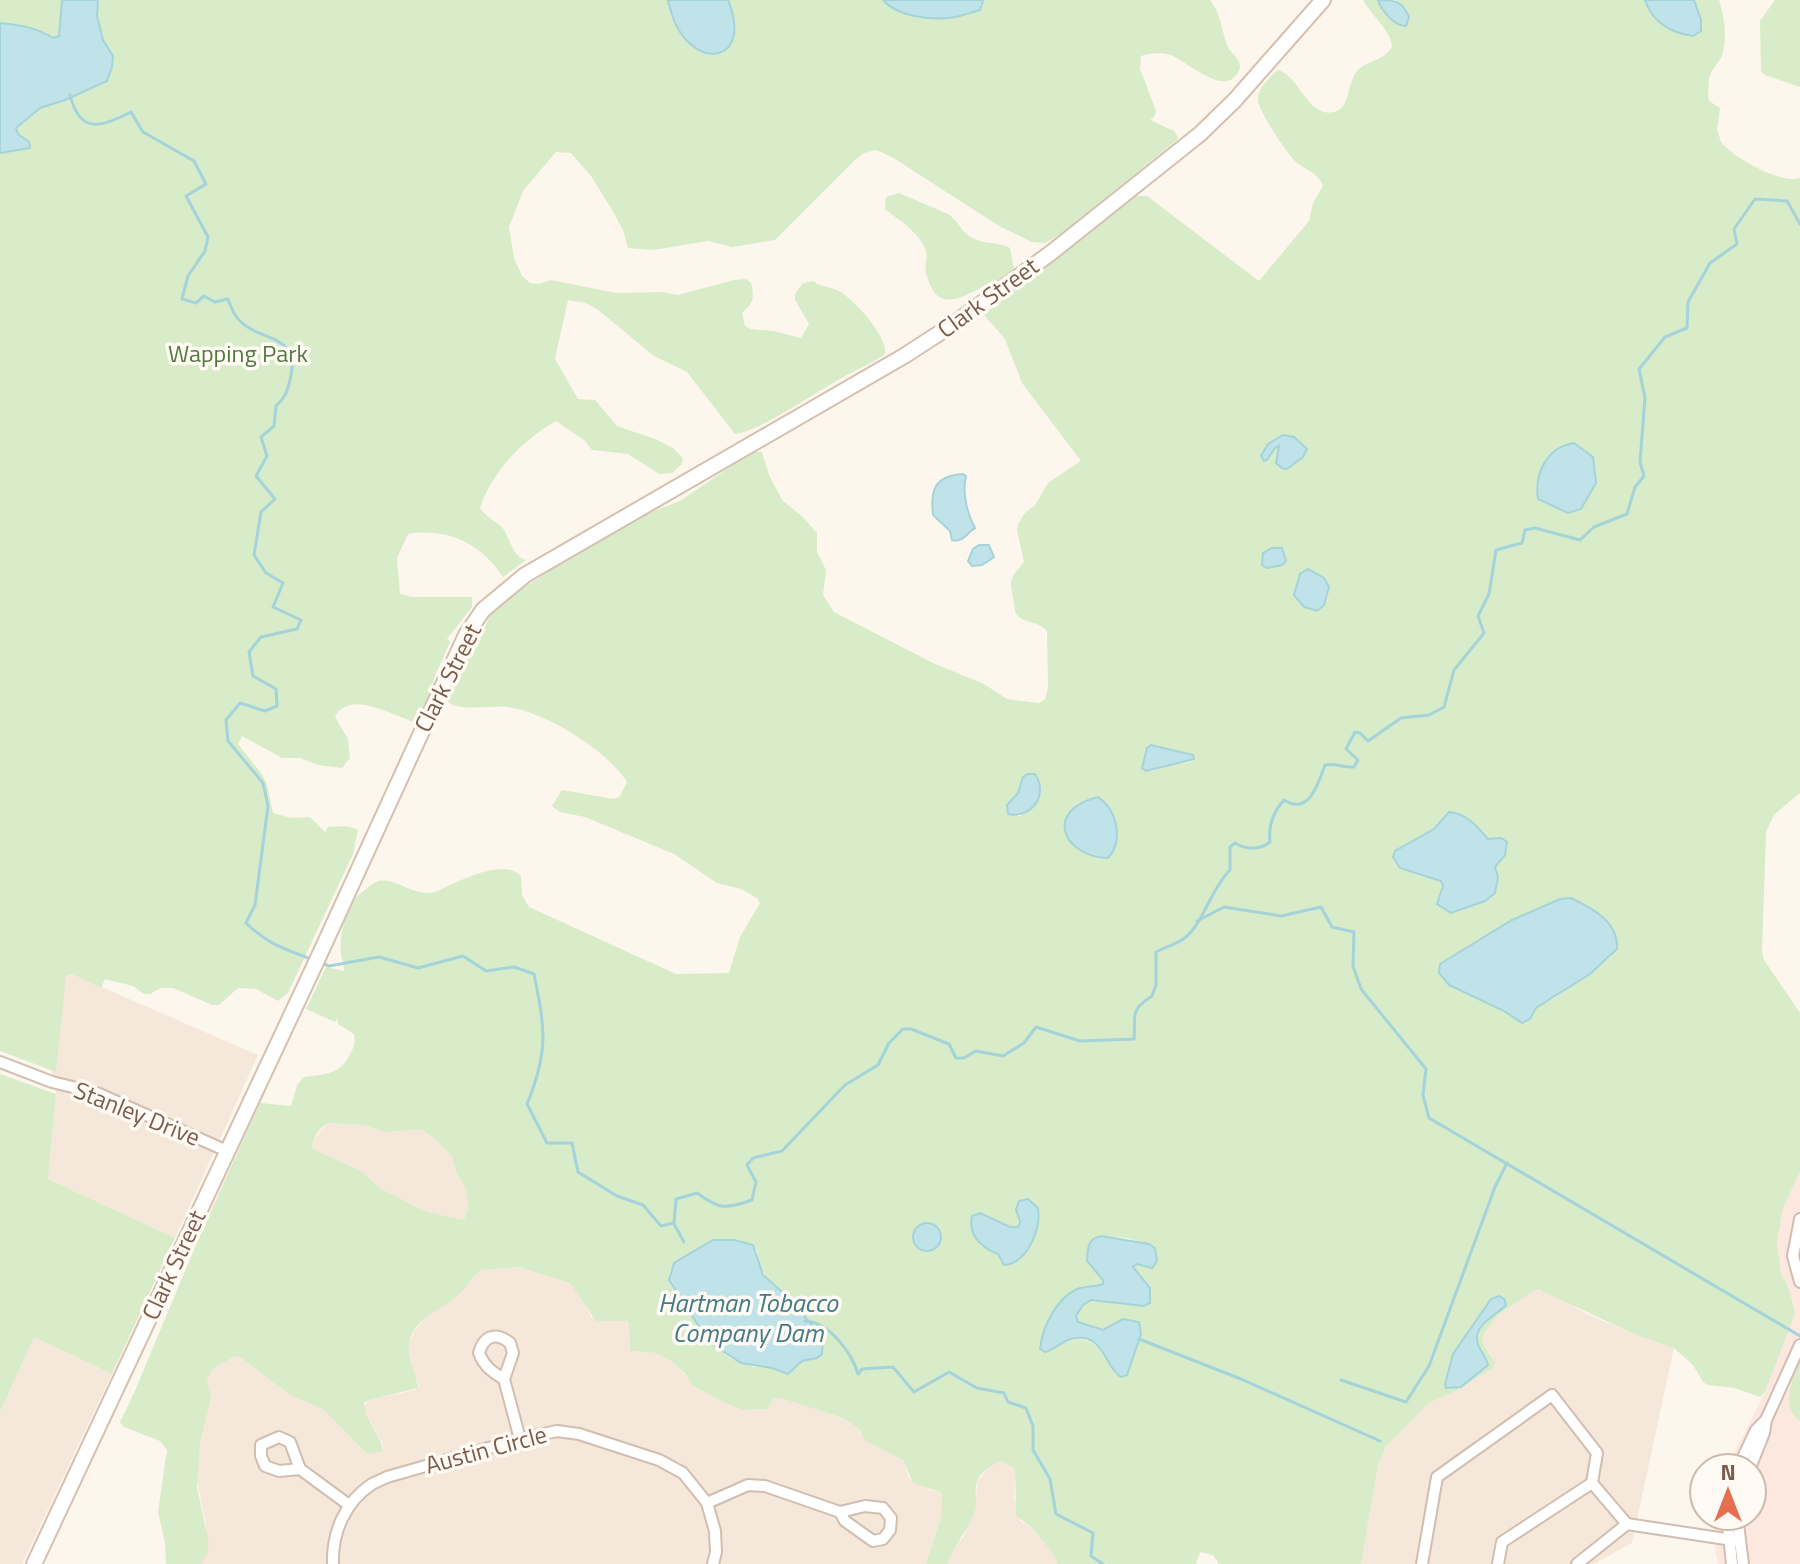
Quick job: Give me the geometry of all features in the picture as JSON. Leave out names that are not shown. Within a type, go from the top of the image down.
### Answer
[{"type":"main road","name":"Clark Street","points":[[34,1564],[466,635],[483,610],[525,575],[904,356],[955,323],[1052,252],[1200,134],[1235,100],[1323,0]]},
{"type":"street","name":"Stanley Drive","points":[[0,1062],[52,1082],[97,1093],[227,1151]]},
{"type":"street","points":[[1800,1219],[1793,1248],[1800,1282]]},
{"type":"street","points":[[1756,1452],[1766,1420],[1800,1345]]},
{"type":"street","points":[[504,1379],[520,1439]]},
{"type":"street","points":[[1422,1564],[1437,1477],[1552,1395],[1597,1453],[1592,1483],[1502,1542],[1498,1564]]},
{"type":"street","points":[[1746,1452],[1756,1430],[1766,1420]]},
{"type":"street","name":"Austin Circle","points":[[333,1564],[333,1543],[349,1505],[360,1492],[387,1477],[557,1431],[579,1434],[659,1460],[683,1473],[707,1503],[715,1531],[713,1564]]},
{"type":"street","points":[[300,1469],[349,1505]]},
{"type":"street","points":[[1592,1483],[1627,1524],[1734,1540]]},
{"type":"street","points":[[707,1503],[748,1485],[765,1486],[840,1512],[865,1506],[883,1508],[891,1518],[890,1530],[883,1539],[873,1541],[845,1521],[840,1512]]},
{"type":"street","points":[[1577,1564],[1627,1524]]},
{"type":"street","points":[[1732,1532],[1743,1564]]},
{"type":"street","points":[[1732,1564],[1735,1532]]},
{"type":"shaded area","points":[[74,975],[258,1055],[175,1238],[48,1179],[56,1094],[51,1071],[56,1071],[65,977]]},
{"type":"shaded area","points":[[328,1123],[364,1125],[384,1132],[422,1130],[431,1136],[451,1155],[457,1174],[466,1188],[468,1208],[464,1220],[424,1211],[382,1189],[359,1170],[313,1149],[313,1140]]},
{"type":"shaded area","points":[[1800,1171],[1800,1564],[1718,1564],[1713,1532],[1768,1532],[1768,1452],[1735,1452],[1765,1392],[1776,1362],[1789,1289],[1781,1273],[1777,1242],[1783,1209]]},
{"type":"shaded area","points":[[518,1267],[570,1283],[591,1317],[626,1321],[630,1351],[655,1353],[671,1361],[692,1385],[719,1400],[742,1410],[767,1409],[774,1398],[780,1398],[843,1418],[858,1428],[860,1435],[898,1456],[903,1460],[909,1478],[942,1493],[941,1518],[926,1564],[200,1564],[206,1557],[206,1525],[197,1481],[200,1443],[211,1399],[207,1380],[213,1369],[235,1356],[241,1358],[290,1395],[324,1410],[366,1453],[383,1451],[383,1445],[363,1407],[369,1400],[415,1390],[419,1385],[409,1350],[415,1330],[427,1316],[459,1294],[481,1270]]},
{"type":"shaded area","points":[[1534,1291],[1547,1291],[1587,1314],[1674,1348],[1632,1543],[1594,1564],[1361,1564],[1378,1466],[1385,1448],[1429,1403],[1493,1368],[1493,1357],[1482,1342],[1483,1335],[1498,1315]]},
{"type":"shaded area","points":[[34,1337],[112,1374],[22,1564],[0,1564],[0,1412]]},
{"type":"shaded area","points":[[1001,1461],[1013,1467],[1015,1472],[1014,1498],[1020,1521],[1031,1527],[1058,1564],[948,1564],[951,1551],[964,1536],[976,1507],[977,1481],[990,1467]]},
{"type":"green space","name":"Wapping Park","points":[[0,0],[1210,0],[1228,47],[1240,67],[1231,80],[1214,80],[1171,55],[1156,53],[1141,56],[1140,69],[1156,111],[1150,120],[1174,131],[1177,140],[1061,234],[1045,243],[1032,242],[999,226],[892,157],[876,150],[864,153],[854,161],[775,240],[732,247],[708,241],[653,250],[628,248],[623,230],[591,176],[571,153],[556,152],[523,191],[509,227],[514,258],[522,276],[530,283],[551,280],[616,293],[662,292],[678,295],[746,279],[751,283],[753,296],[742,313],[745,326],[801,338],[809,324],[795,300],[795,294],[803,283],[813,281],[837,290],[860,309],[881,337],[885,354],[759,426],[735,434],[687,372],[654,356],[597,309],[586,303],[568,300],[555,359],[578,399],[595,400],[617,426],[673,448],[683,458],[682,464],[672,473],[659,474],[628,454],[592,450],[584,440],[556,421],[532,437],[510,458],[492,481],[480,508],[502,527],[515,552],[526,560],[503,577],[475,547],[463,541],[437,533],[408,534],[397,558],[400,594],[413,597],[472,597],[472,607],[447,639],[450,642],[425,709],[414,722],[360,704],[341,709],[335,717],[348,739],[350,758],[342,768],[318,765],[300,758],[282,758],[242,736],[238,744],[267,784],[273,813],[291,818],[310,817],[325,832],[328,827],[336,826],[358,830],[353,854],[288,993],[278,1001],[256,989],[238,988],[219,1005],[212,1005],[173,988],[161,988],[144,994],[133,986],[105,979],[101,988],[74,975],[66,976],[56,1072],[0,1051]]},
{"type":"green space","points":[[1363,0],[1378,0],[1402,27],[1409,21],[1401,4],[1395,0],[1645,0],[1659,23],[1673,29],[1700,31],[1701,20],[1694,0],[1719,0],[1724,46],[1721,59],[1710,75],[1708,92],[1709,101],[1720,108],[1717,129],[1721,142],[1758,168],[1781,177],[1800,178],[1800,793],[1774,815],[1766,832],[1762,952],[1764,960],[1800,1013],[1800,1171],[1783,1209],[1777,1242],[1781,1273],[1789,1289],[1795,1314],[1765,1392],[1760,1397],[1735,1388],[1708,1385],[1693,1365],[1674,1348],[1636,1335],[1540,1290],[1534,1291],[1498,1315],[1483,1335],[1482,1342],[1495,1362],[1493,1368],[1429,1403],[1385,1448],[1378,1466],[1361,1564],[1219,1564],[1213,1555],[1200,1552],[1196,1564],[1058,1564],[1031,1527],[1016,1516],[1015,1472],[1013,1467],[1001,1461],[979,1478],[974,1515],[948,1564],[926,1564],[941,1518],[942,1493],[913,1483],[903,1460],[864,1440],[858,1428],[843,1418],[780,1398],[774,1398],[767,1409],[742,1410],[692,1385],[685,1373],[671,1361],[655,1353],[630,1351],[627,1321],[596,1321],[570,1283],[518,1267],[481,1270],[459,1295],[415,1329],[409,1351],[418,1388],[364,1403],[383,1451],[366,1453],[324,1410],[290,1395],[241,1358],[235,1356],[213,1369],[207,1380],[211,1399],[200,1443],[197,1487],[209,1544],[206,1557],[200,1564],[166,1564],[158,1512],[167,1450],[160,1441],[124,1427],[120,1422],[260,1103],[291,1106],[297,1085],[304,1077],[334,1071],[344,1064],[353,1049],[354,1034],[338,1024],[338,1018],[335,1022],[306,1009],[326,967],[344,971],[342,933],[354,900],[378,881],[430,893],[480,873],[504,869],[513,871],[521,876],[522,895],[529,907],[676,974],[729,973],[740,937],[760,903],[741,889],[717,883],[674,854],[585,817],[560,812],[552,806],[562,790],[614,799],[620,796],[627,782],[605,758],[574,735],[540,717],[509,707],[460,707],[448,702],[449,690],[461,660],[481,636],[491,613],[500,603],[594,542],[641,516],[680,501],[752,452],[762,452],[782,500],[817,533],[817,552],[826,570],[823,595],[834,612],[933,663],[984,684],[1007,699],[1039,703],[1045,699],[1048,687],[1047,631],[1017,614],[1011,589],[1011,581],[1024,562],[1017,530],[1025,513],[1035,505],[1048,483],[1081,461],[1022,383],[1005,339],[983,314],[986,308],[1134,196],[1147,196],[1259,281],[1309,221],[1313,203],[1323,186],[1315,175],[1295,161],[1280,142],[1260,106],[1259,93],[1278,70],[1292,80],[1317,109],[1334,112],[1339,109],[1358,70],[1385,55],[1392,46],[1388,34]],"holes":[[[1596,474],[1568,513],[1544,503]],[[1151,745],[1191,762],[1167,765],[1152,771]],[[1035,774],[1039,779],[1039,788],[1020,816],[1008,814],[1007,805],[1018,793],[1023,778]],[[1097,797],[1104,803],[1116,824],[1114,848],[1110,856],[1076,805]],[[1455,812],[1475,824],[1488,839],[1501,838],[1500,859],[1495,867],[1498,877],[1495,893],[1437,901],[1443,886],[1441,880],[1419,875],[1395,863],[1393,853],[1434,829]],[[1571,898],[1601,914],[1611,957],[1555,998],[1536,1008],[1530,1019],[1511,1017],[1444,981],[1451,956],[1475,945],[1512,920],[1560,899]],[[328,1123],[364,1125],[384,1132],[422,1130],[451,1155],[457,1174],[466,1188],[468,1208],[464,1220],[424,1211],[382,1189],[359,1170],[313,1149],[314,1138]],[[1028,1200],[1039,1221],[1026,1252],[1004,1265],[998,1254],[980,1246],[971,1223],[980,1213],[1010,1227],[1019,1227],[1016,1209],[1019,1201]],[[1101,1236],[1127,1238],[1152,1245],[1152,1268],[1137,1264],[1133,1267],[1144,1306],[1091,1300],[1083,1305],[1076,1316],[1078,1322],[1104,1331],[1123,1319],[1116,1375],[1104,1354],[1090,1342],[1074,1340],[1051,1350],[1041,1343],[1060,1302],[1081,1287],[1103,1284],[1104,1281],[1087,1261]],[[713,1240],[757,1250],[758,1260],[767,1278],[802,1314],[782,1373],[730,1358],[710,1342],[671,1286],[669,1274],[674,1263]]]},
{"type":"green space","points":[[1775,0],[1800,0],[1800,87],[1761,71],[1760,21]]},
{"type":"green space","points":[[899,193],[948,214],[972,238],[1010,248],[1014,268],[1000,280],[964,296],[948,300],[941,298],[930,285],[926,251],[921,242],[885,209],[886,197]]},
{"type":"green space","points":[[0,1074],[56,1094],[48,1179],[175,1238],[112,1374],[34,1337],[0,1412]]},
{"type":"green space","points":[[1800,1359],[1800,1421],[1790,1408],[1789,1400],[1791,1383]]},
{"type":"water","points":[[62,0],[98,0],[97,16],[103,40],[113,56],[107,81],[40,108],[16,128],[18,134],[29,142],[30,148],[0,153],[0,23],[27,27],[53,38],[59,36]]},
{"type":"water","points":[[668,0],[728,0],[734,20],[734,36],[729,47],[720,53],[697,49],[676,25]]},
{"type":"water","points":[[883,0],[983,1],[980,10],[937,18],[907,14]]},
{"type":"water","points":[[1378,0],[1401,5],[1409,17],[1406,26],[1389,17]]},
{"type":"water","points":[[1645,0],[1694,0],[1701,20],[1701,31],[1693,36],[1670,29],[1657,20]]},
{"type":"water","points":[[1283,435],[1294,437],[1307,449],[1303,457],[1287,469],[1276,463],[1279,446],[1267,460],[1264,461],[1261,456],[1268,444]]},
{"type":"water","points":[[1574,443],[1593,457],[1596,483],[1581,509],[1568,513],[1538,499],[1537,490],[1544,463],[1556,450]]},
{"type":"water","points":[[963,474],[966,476],[966,503],[975,528],[956,541],[933,515],[932,498],[940,481]]},
{"type":"water","points":[[979,545],[989,545],[994,557],[982,565],[972,566],[968,561],[973,549]]},
{"type":"water","points":[[1272,548],[1282,548],[1286,561],[1267,568],[1262,565],[1263,553]]},
{"type":"water","points":[[1308,569],[1324,578],[1329,587],[1324,605],[1317,611],[1304,607],[1294,595],[1300,574]]},
{"type":"water","points":[[1151,745],[1193,755],[1194,759],[1146,771],[1142,768],[1147,748]]},
{"type":"water","points":[[1035,774],[1039,782],[1036,803],[1024,813],[1008,814],[1007,805],[1018,793],[1023,777]]},
{"type":"water","points":[[1098,797],[1110,809],[1116,826],[1116,843],[1108,858],[1080,850],[1066,832],[1065,822],[1070,812]]},
{"type":"water","points":[[1449,812],[1466,818],[1488,839],[1501,838],[1507,842],[1505,855],[1495,867],[1498,877],[1495,893],[1485,901],[1451,913],[1437,904],[1443,886],[1441,881],[1400,868],[1393,857],[1395,851],[1434,829]]},
{"type":"water","points":[[1571,898],[1603,917],[1614,931],[1617,949],[1590,974],[1536,1008],[1530,1019],[1522,1023],[1449,985],[1439,973],[1440,964],[1512,920],[1560,899]]},
{"type":"water","points":[[1028,1199],[1038,1208],[1035,1235],[1020,1258],[1004,1265],[998,1254],[977,1240],[972,1229],[972,1216],[980,1213],[1010,1227],[1018,1227],[1020,1222],[1016,1209],[1019,1201]]},
{"type":"water","points":[[927,1223],[937,1227],[941,1237],[937,1247],[927,1251],[917,1247],[913,1237],[917,1227]]},
{"type":"water","points":[[1101,1236],[1149,1244],[1155,1248],[1157,1261],[1152,1268],[1137,1264],[1133,1267],[1150,1288],[1150,1303],[1144,1306],[1091,1300],[1083,1305],[1076,1316],[1078,1322],[1103,1330],[1123,1319],[1139,1322],[1141,1334],[1127,1375],[1121,1377],[1096,1344],[1089,1340],[1068,1340],[1045,1352],[1040,1349],[1047,1323],[1063,1299],[1077,1289],[1103,1284],[1087,1261],[1091,1242]]},
{"type":"water","name":"Hartman Tobacco Company Dam","points":[[713,1240],[734,1240],[753,1245],[763,1275],[789,1298],[823,1338],[822,1354],[802,1361],[788,1374],[741,1363],[709,1342],[669,1280],[674,1263]]},
{"type":"water","points":[[1499,1296],[1506,1305],[1477,1334],[1488,1365],[1461,1387],[1446,1388],[1453,1354],[1491,1299]]},
{"type":"waterway","points":[[70,95],[74,108],[86,122],[101,124],[131,112],[143,132],[194,161],[206,184],[186,196],[208,237],[205,251],[188,276],[182,299],[196,303],[204,296],[215,302],[228,299],[244,325],[284,345],[290,353],[292,364],[288,388],[276,406],[274,426],[261,437],[267,456],[256,476],[275,499],[261,512],[254,555],[266,573],[283,583],[273,607],[301,620],[297,629],[261,637],[249,652],[253,676],[276,689],[277,706],[265,711],[240,703],[226,720],[228,741],[263,783],[268,806],[255,905],[246,923],[269,941],[311,959]]},
{"type":"waterway","points":[[322,963],[329,966],[379,957],[418,968],[463,956],[486,971],[514,967],[534,974],[543,1039],[539,1069],[527,1104],[547,1143],[572,1143],[578,1172],[617,1196],[643,1205],[661,1226],[674,1223],[676,1199],[697,1193],[723,1206],[752,1200],[756,1182],[747,1165],[753,1158],[782,1151],[845,1085],[878,1065],[889,1043],[903,1029],[911,1029],[949,1044],[956,1058],[964,1058],[976,1051],[1003,1056],[1024,1043],[1036,1027],[1080,1041],[1134,1039],[1137,1010],[1152,996],[1156,985],[1156,952],[1179,942],[1192,930],[1230,870],[1230,847],[1235,843],[1253,848],[1266,845],[1270,842],[1272,819],[1284,800],[1293,804],[1306,801],[1316,789],[1325,765],[1354,767],[1358,760],[1346,749],[1355,732],[1368,741],[1401,718],[1429,715],[1444,707],[1454,670],[1484,633],[1478,616],[1489,594],[1496,550],[1522,543],[1525,530],[1535,528],[1580,540],[1594,527],[1627,514],[1635,487],[1644,476],[1640,462],[1645,398],[1639,369],[1665,337],[1687,328],[1688,302],[1710,263],[1737,244],[1734,229],[1755,199],[1787,201],[1800,224]]},
{"type":"waterway","points":[[1197,921],[1224,907],[1281,916],[1321,907],[1332,927],[1354,932],[1353,966],[1361,989],[1426,1069],[1423,1095],[1429,1118],[1800,1336]]},
{"type":"waterway","points":[[1341,1380],[1406,1402],[1429,1366],[1495,1187],[1507,1163]]},
{"type":"waterway","points":[[674,1224],[684,1242]]},
{"type":"waterway","points":[[805,1321],[831,1333],[851,1357],[858,1374],[862,1369],[893,1367],[914,1392],[949,1372],[977,1388],[1004,1393],[1008,1402],[1026,1408],[1033,1426],[1033,1450],[1050,1479],[1056,1514],[1093,1533],[1091,1556],[1103,1564]]},
{"type":"waterway","points":[[1139,1339],[1241,1379],[1380,1441]]}]
